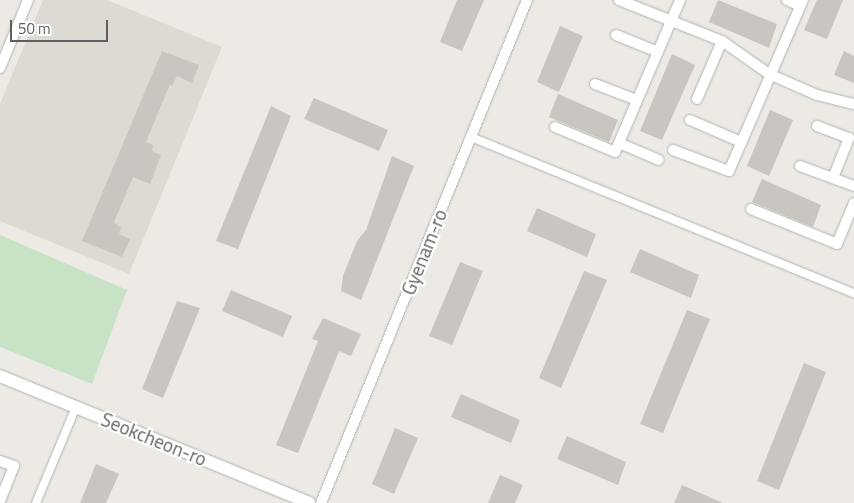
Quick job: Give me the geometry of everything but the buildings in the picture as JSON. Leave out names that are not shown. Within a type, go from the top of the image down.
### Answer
[{"type":"street","points":[[0,68],[28,0]]},
{"type":"street","name":"Gyenam-ro","points":[[320,503],[527,0]]},
{"type":"street","points":[[619,0],[722,41],[769,74],[817,95],[854,104]]},
{"type":"street","points":[[555,126],[615,152],[680,0]]},
{"type":"street","points":[[673,150],[729,171],[801,3],[787,0]]},
{"type":"street","points":[[616,36],[658,52]]},
{"type":"street","points":[[697,99],[722,41]]},
{"type":"street","points":[[595,84],[637,100]]},
{"type":"street","points":[[690,120],[741,142]]},
{"type":"street","points":[[817,126],[849,138],[832,178]]},
{"type":"street","points":[[471,137],[854,293]]},
{"type":"street","points":[[619,143],[659,160]]},
{"type":"street","points":[[800,166],[854,186]]},
{"type":"street","points":[[751,209],[837,244],[854,203]]},
{"type":"street","name":"Seokcheon-ro","points":[[0,376],[309,503]]},
{"type":"street","points":[[36,503],[76,407]]},
{"type":"street","points":[[0,460],[14,466],[0,500]]},
{"type":"shaded area","points":[[43,0],[107,0],[222,47],[129,274],[0,221],[0,104]]},
{"type":"green space","points":[[0,235],[127,290],[92,384],[0,347]]}]
